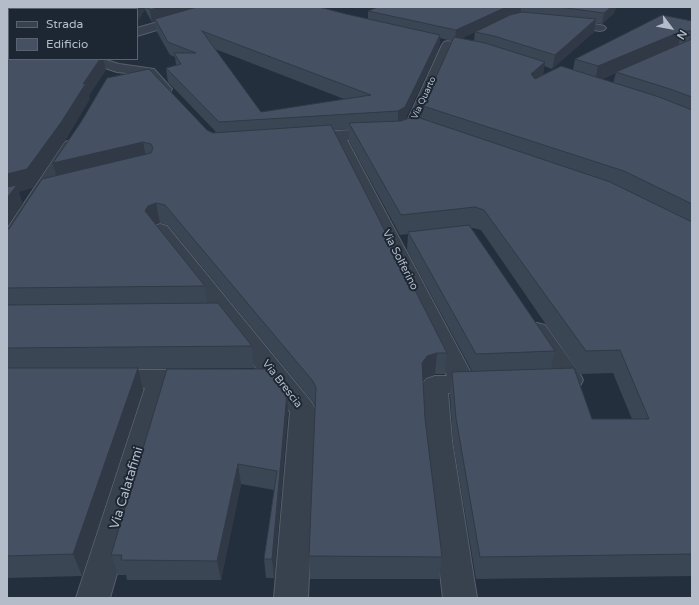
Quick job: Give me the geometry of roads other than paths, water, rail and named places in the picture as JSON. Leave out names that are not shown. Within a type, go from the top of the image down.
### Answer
[{"type":"street","points":[[138,32],[222,7]]},
{"type":"street","points":[[556,22],[600,28]]},
{"type":"street","name":"Via Quarto","points":[[292,139],[400,132],[418,128],[453,46],[433,41]]},
{"type":"street","points":[[60,64],[106,64],[113,75],[133,68],[149,72],[175,100]]},
{"type":"street","points":[[7,244],[79,132]]},
{"type":"street","name":"Via Solferino","points":[[337,136],[464,384]]},
{"type":"street","points":[[13,200],[60,189]]},
{"type":"street","name":"Via Brescia","points":[[160,230],[216,316],[277,378],[303,410],[291,598]]},
{"type":"street","points":[[392,244],[414,242]]},
{"type":"street","points":[[527,314],[571,380],[548,381]]},
{"type":"street","points":[[91,380],[215,378]]},
{"type":"street","points":[[246,378],[277,378]]},
{"type":"street","name":"Via Calatafimi","points":[[93,598],[160,379]]},
{"type":"street","points":[[460,598],[438,441],[436,385],[502,383]]}]
